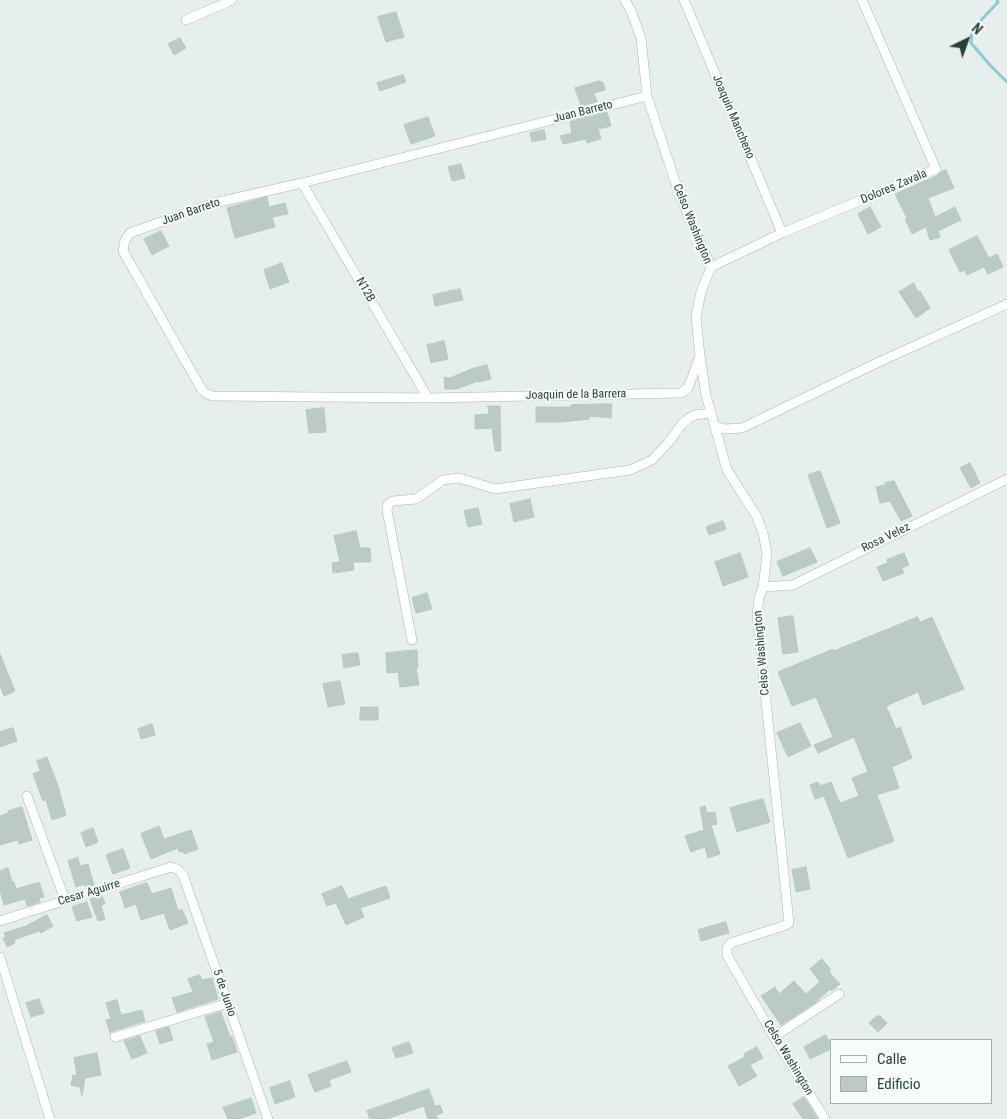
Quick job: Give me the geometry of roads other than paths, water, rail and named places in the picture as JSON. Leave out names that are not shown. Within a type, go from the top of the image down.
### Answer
[{"type":"street","points":[[186,20],[232,0]]},
{"type":"street","name":"Celso Washington","points":[[625,0],[641,38],[647,96],[680,196],[711,267],[701,292],[696,317],[706,395],[727,470],[756,515],[763,532],[767,554],[757,614],[788,923],[731,943],[727,948],[727,955],[774,1037],[825,1119]]},
{"type":"street","name":"Joaquin Mancheno","points":[[684,0],[782,233]]},
{"type":"street","name":"Dolores Zavala","points":[[711,267],[782,233],[936,169],[862,0]]},
{"type":"street","name":"Juan Barreto","points":[[428,398],[213,396],[207,394],[202,390],[123,251],[125,240],[130,233],[214,203],[302,183],[647,96]]},
{"type":"street","name":"N12B","points":[[302,183],[428,398]]},
{"type":"street","points":[[715,426],[725,429],[742,428],[881,361],[1007,304]]},
{"type":"street","name":"Joaquin de la Barrera","points":[[428,398],[681,393],[688,388],[700,356]]},
{"type":"street","points":[[412,640],[387,510],[388,504],[392,501],[416,499],[443,480],[459,478],[495,490],[630,470],[652,460],[689,418],[695,415],[711,413]]},
{"type":"street","name":"Rosa Velez","points":[[763,587],[793,585],[1007,479]]},
{"type":"street","points":[[27,796],[65,900]]},
{"type":"street","name":"Cesar Aguirre","points":[[0,921],[170,867],[177,869]]},
{"type":"street","name":"5 de Junio","points":[[177,869],[183,875],[268,1119]]},
{"type":"street","points":[[0,957],[50,1119]]},
{"type":"street","points":[[774,1037],[839,994]]},
{"type":"street","points":[[115,1037],[228,1003]]},
{"type":"waterway","points":[[997,0],[998,2],[972,30],[971,43],[1007,82]]}]
